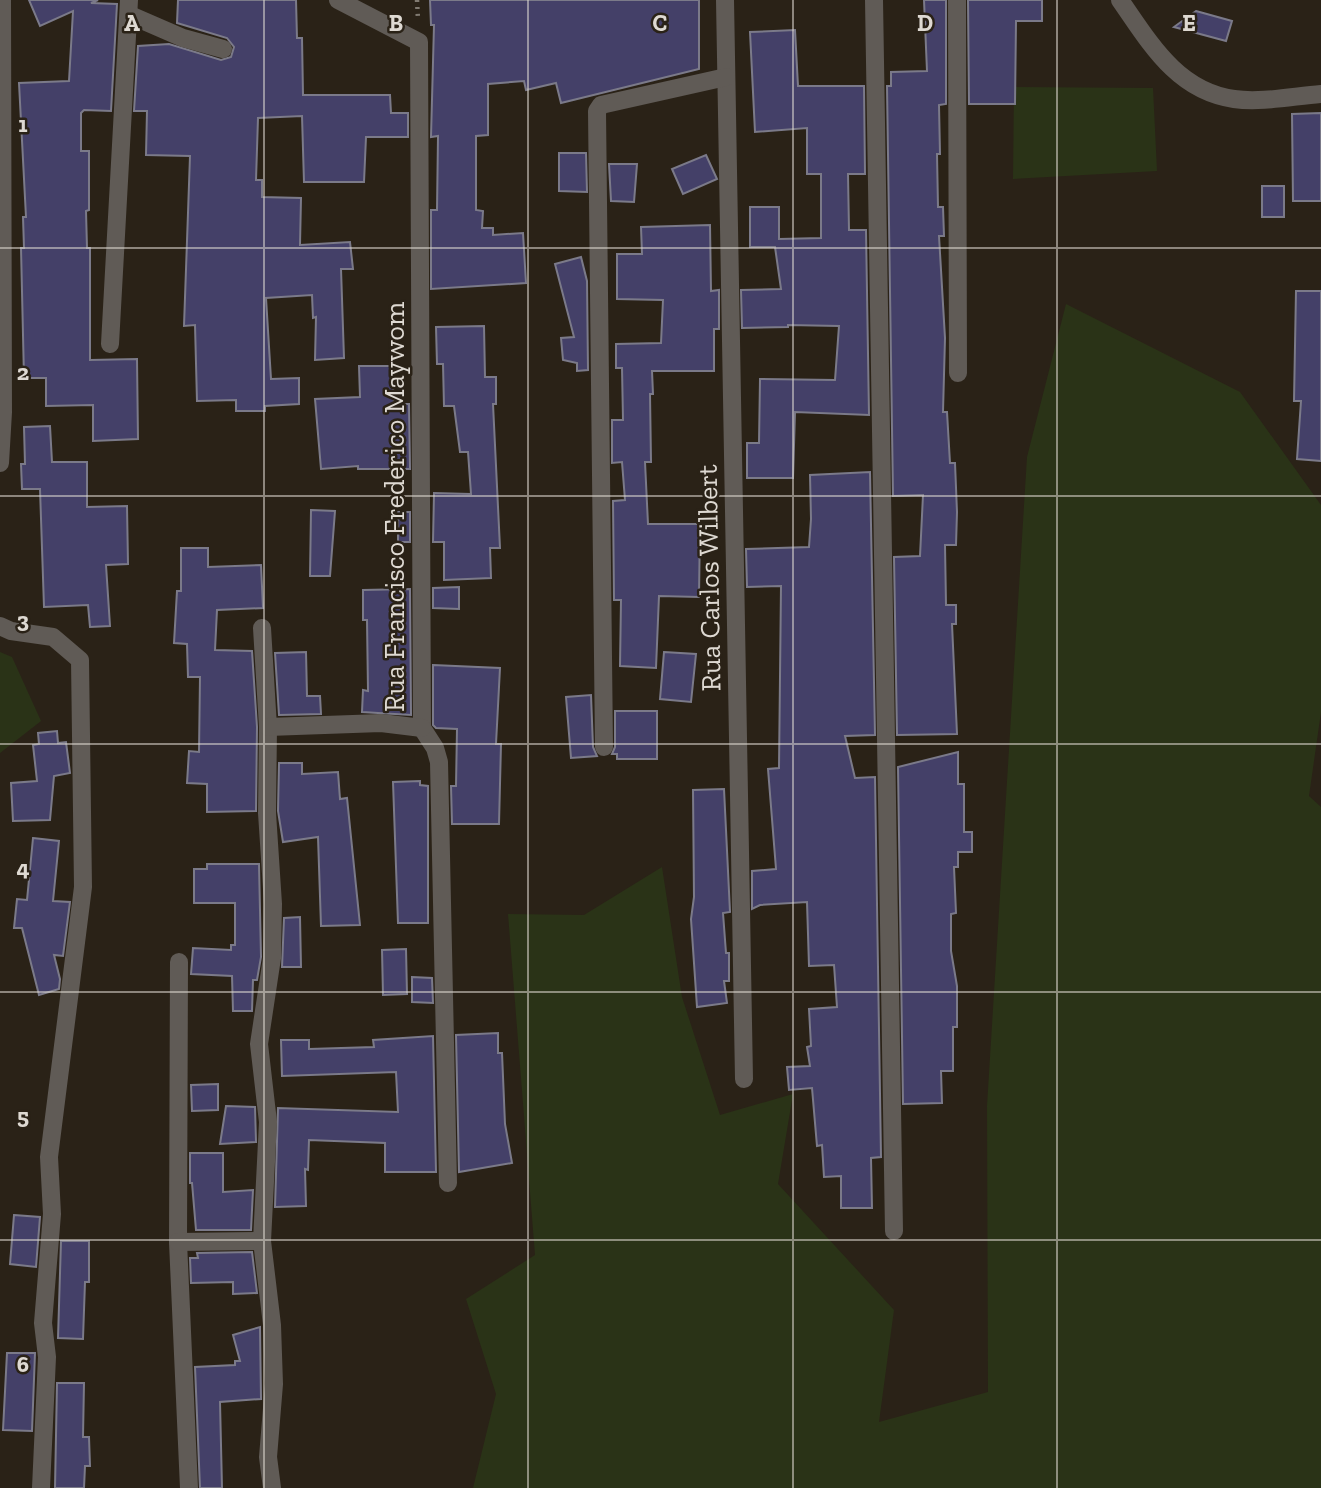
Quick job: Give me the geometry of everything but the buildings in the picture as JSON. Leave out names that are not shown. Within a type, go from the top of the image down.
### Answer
[{"type":"street","points":[[0,463],[3,412],[2,0]]},
{"type":"street","name":"Rua Francisco Frederico Maywom","points":[[338,0],[419,42],[422,728],[435,748],[439,762],[448,1183]]},
{"type":"street","name":"Rua Carlos Wilbert","points":[[725,0],[744,1079]]},
{"type":"street","points":[[874,0],[894,1231]]},
{"type":"street","points":[[957,0],[958,373]]},
{"type":"street","points":[[1120,0],[1162,61],[1181,78],[1207,92],[1236,99],[1321,94]]},
{"type":"street","points":[[110,344],[130,8],[183,38],[223,49]]},
{"type":"street","points":[[604,747],[597,111],[601,105],[726,76]]},
{"type":"street","points":[[0,626],[10,631],[48,635],[80,660],[83,887],[49,1157],[52,1214],[43,1323],[47,1357],[41,1488]]},
{"type":"street","points":[[262,628],[268,727],[267,813],[274,904],[272,958],[258,1044],[269,1153],[262,1241],[274,1372],[268,1457],[272,1488]]},
{"type":"street","points":[[268,727],[381,723],[422,728]]},
{"type":"street","points":[[179,962],[178,1242],[189,1488]]},
{"type":"street","points":[[178,1242],[262,1241]]},
{"type":"green space","points":[[1014,87],[1153,88],[1157,171],[1013,179]]},
{"type":"green space","points":[[1066,304],[1240,392],[1321,505],[1321,712],[1309,796],[1321,807],[1321,1488],[473,1488],[496,1394],[466,1299],[535,1255],[508,914],[584,915],[662,867],[682,997],[720,1115],[793,1094],[778,1184],[894,1310],[879,1422],[988,1392],[987,1106],[1027,457]]},
{"type":"green space","points":[[0,652],[12,657],[41,721],[0,753]]}]
